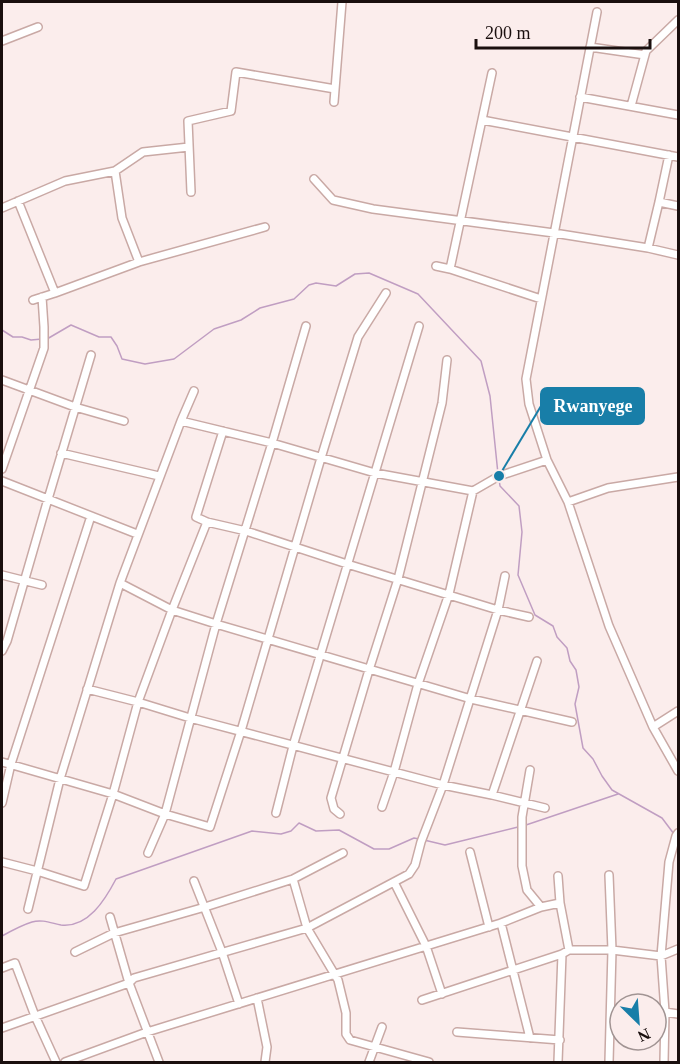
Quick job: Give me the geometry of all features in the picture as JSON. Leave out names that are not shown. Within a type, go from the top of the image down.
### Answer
[{"type":"street","points":[[334,102],[342,2]]},
{"type":"street","points":[[597,12],[526,379],[529,404],[548,460],[568,502],[609,626],[653,727],[678,771]]},
{"type":"street","points":[[631,106],[646,51],[678,20]]},
{"type":"street","points":[[2,41],[38,27]]},
{"type":"street","points":[[590,47],[645,55]]},
{"type":"street","points":[[191,192],[188,121],[231,111],[236,72],[335,89]]},
{"type":"street","points":[[450,268],[492,73]]},
{"type":"street","points":[[580,97],[678,115]]},
{"type":"street","points":[[482,120],[678,157]]},
{"type":"street","points":[[2,208],[65,181],[115,171],[143,152],[189,147]]},
{"type":"street","points":[[648,248],[669,155]]},
{"type":"street","points":[[115,171],[122,218],[140,262]]},
{"type":"street","points":[[314,179],[333,200],[373,209],[554,233],[678,255]]},
{"type":"street","points":[[18,201],[55,293]]},
{"type":"street","points":[[659,202],[678,206]]},
{"type":"street","points":[[33,300],[140,262],[265,227]]},
{"type":"street","points":[[436,266],[450,268],[541,299]]},
{"type":"street","points":[[2,762],[113,794],[165,814],[210,826],[269,640],[358,337],[386,294]]},
{"type":"street","points":[[2,469],[44,348],[42,297]]},
{"type":"street","points":[[148,853],[165,814],[216,624],[246,531],[306,326]]},
{"type":"street","points":[[276,813],[293,746],[419,326]]},
{"type":"street","points":[[2,651],[7,641],[91,355]]},
{"type":"street","points":[[340,814],[334,809],[331,798],[398,579],[442,403],[447,360]]},
{"type":"street","points":[[2,380],[75,407],[124,421]]},
{"type":"street","points":[[28,909],[60,779],[120,583],[159,476],[194,391]]},
{"type":"street","points":[[181,421],[272,443],[375,473],[473,491],[499,476],[548,460]]},
{"type":"street","points":[[223,431],[196,517],[498,610],[529,617]]},
{"type":"street","points":[[62,453],[159,476]]},
{"type":"street","points":[[568,502],[608,488],[678,477]]},
{"type":"street","points":[[2,481],[137,534]]},
{"type":"street","points":[[382,807],[418,684],[449,594],[473,491]]},
{"type":"street","points":[[2,804],[11,764],[91,516]]},
{"type":"street","points":[[2,862],[84,886],[113,794],[138,702],[207,522]]},
{"type":"street","points":[[2,575],[42,585]]},
{"type":"street","points":[[2,1029],[129,983],[134,978],[307,928],[409,874],[415,865],[422,839],[444,785],[498,610],[505,576]]},
{"type":"street","points":[[120,583],[172,610],[320,656],[471,699],[572,722]]},
{"type":"street","points":[[492,795],[537,661]]},
{"type":"street","points":[[87,689],[293,746],[545,808]]},
{"type":"street","points":[[653,727],[678,711]]},
{"type":"street","points":[[530,771],[522,817],[522,866],[527,890],[542,907]]},
{"type":"street","points":[[664,992],[661,956],[669,862],[678,832]]},
{"type":"street","points":[[470,852],[489,927]]},
{"type":"street","points":[[75,952],[114,933],[293,879],[343,853]]},
{"type":"street","points":[[609,875],[612,950],[609,1062]]},
{"type":"street","points":[[558,876],[560,903],[569,950]]},
{"type":"street","points":[[293,879],[307,928],[338,980],[346,1013],[346,1034],[350,1040],[429,1062]]},
{"type":"street","points":[[194,881],[222,952],[238,1004]]},
{"type":"street","points":[[394,882],[426,946],[442,994]]},
{"type":"street","points":[[65,1062],[147,1032],[560,903]]},
{"type":"street","points":[[110,917],[129,983],[159,1062]]},
{"type":"street","points":[[501,923],[530,1038]]},
{"type":"street","points":[[422,1000],[569,950],[612,950],[661,956],[678,949]]},
{"type":"street","points":[[558,1062],[562,954]]},
{"type":"street","points":[[2,968],[15,963],[34,1016],[56,1062]]},
{"type":"street","points":[[257,998],[267,1047],[266,1062]]},
{"type":"street","points":[[369,1062],[382,1027]]},
{"type":"street","points":[[457,1032],[560,1040]]},
{"type":"waterway","points":[[47,339],[71,325],[99,337],[111,337],[122,359],[145,364],[174,359],[214,329],[241,320],[260,308],[294,299],[309,285],[316,283],[336,286],[355,274],[369,273],[418,294],[481,361],[490,396],[498,474]]},
{"type":"waterway","points":[[2,330],[13,337],[42,339]]},
{"type":"waterway","points":[[499,479],[500,486],[519,506],[522,532],[518,575],[535,615],[553,626],[557,637],[567,648],[570,661],[576,670],[579,687],[575,704],[583,748],[593,759],[612,790],[662,818],[674,834]]},
{"type":"waterway","points":[[526,825],[618,794]]},
{"type":"waterway","points":[[2,936],[20,926],[36,921],[61,925],[79,922],[101,904],[116,879],[252,831],[281,834],[291,831],[299,823],[316,831],[339,830],[374,849],[389,849],[414,838],[419,839]]},
{"type":"waterway","points":[[424,840],[445,845],[518,827]]},
{"type":"place","name":"Rwanyege","points":[[499,476]]}]
